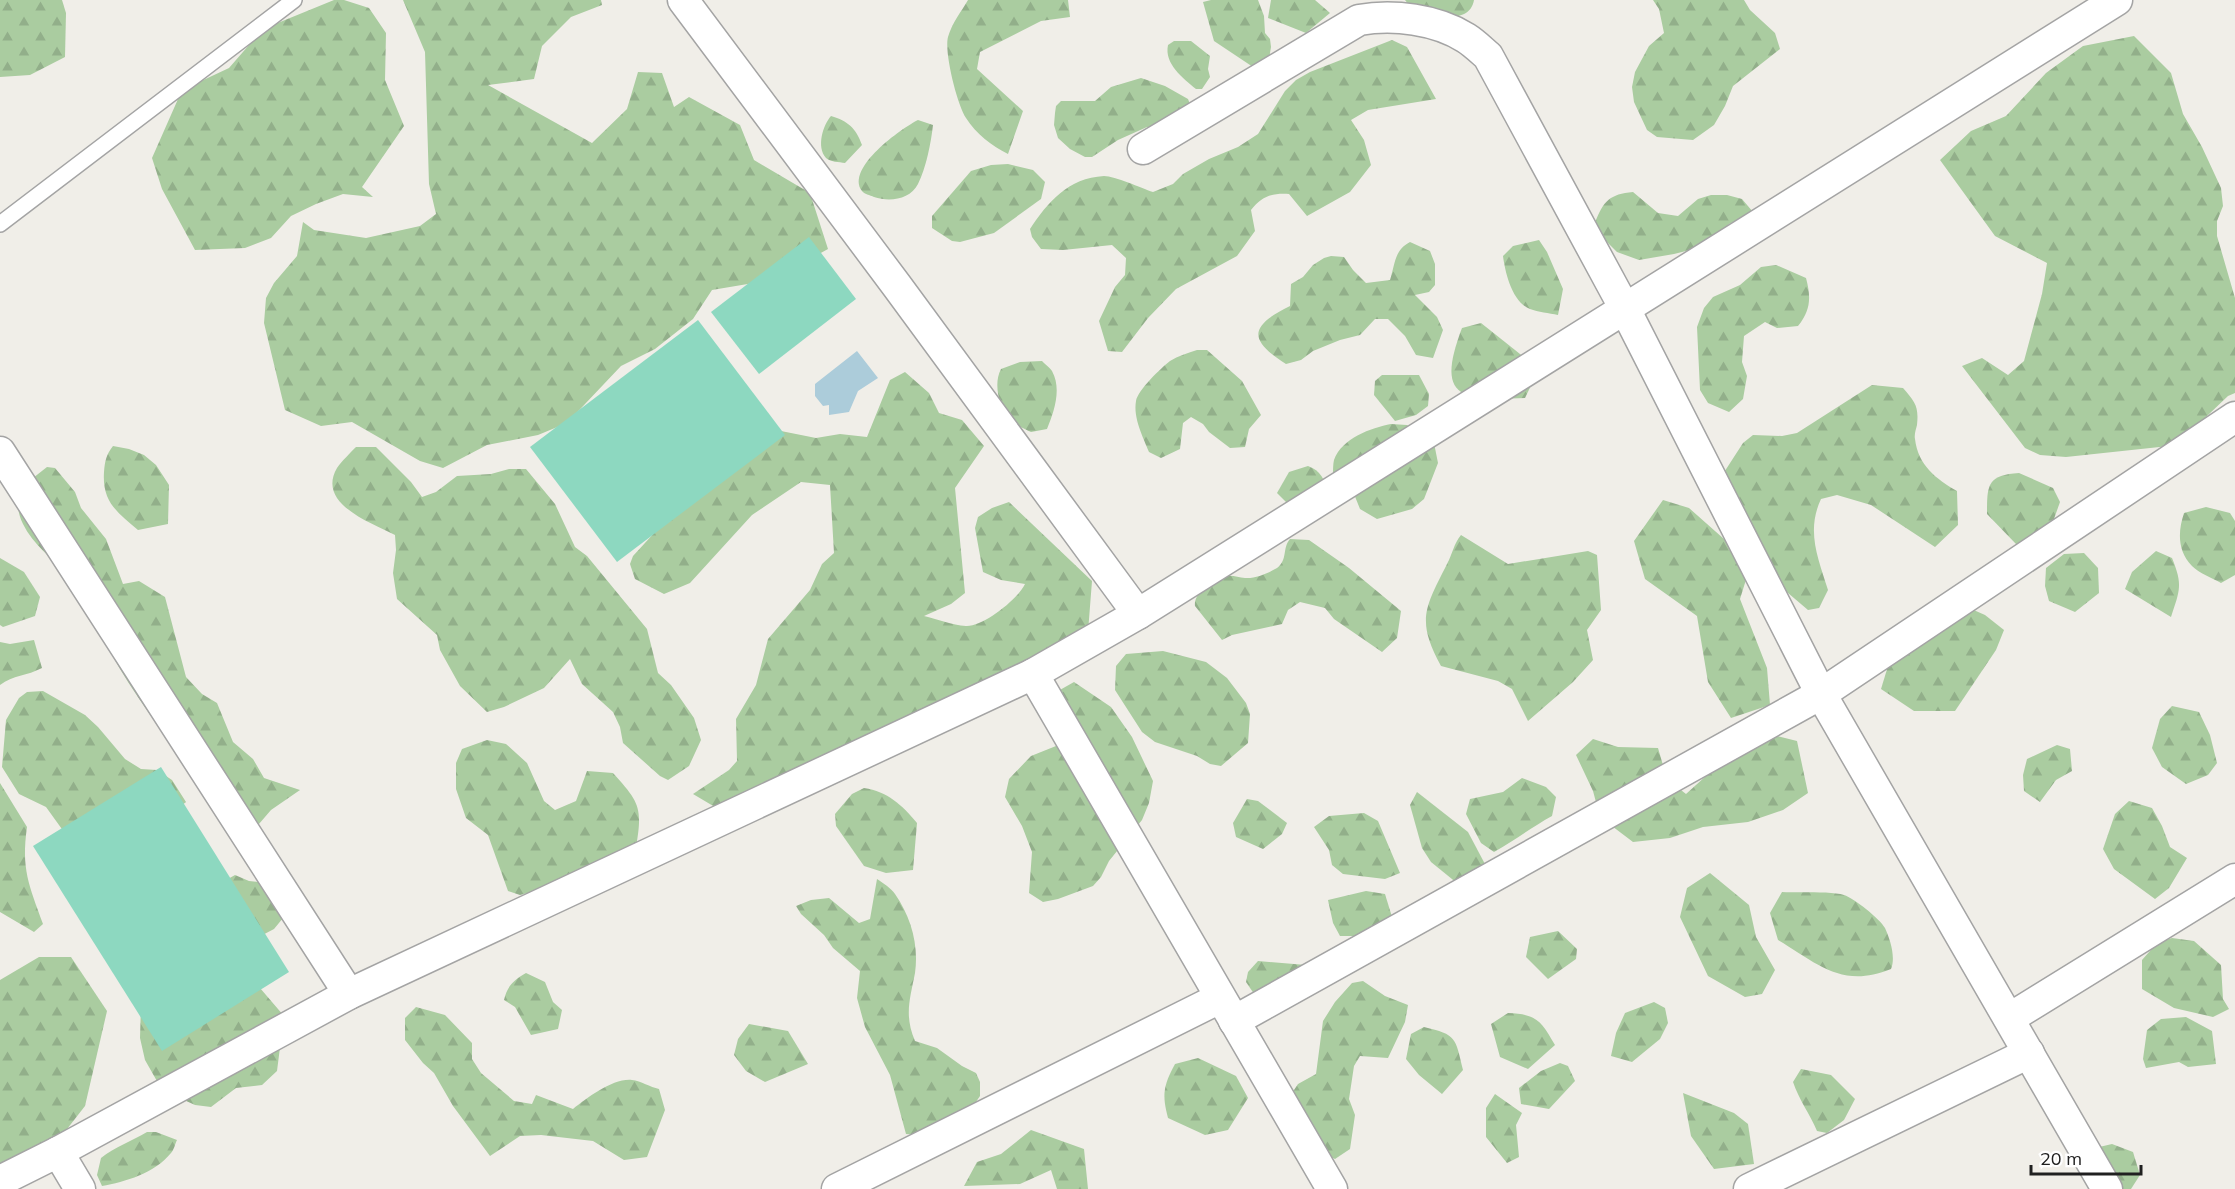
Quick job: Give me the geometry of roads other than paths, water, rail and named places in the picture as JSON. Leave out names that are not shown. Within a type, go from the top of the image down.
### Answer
[{"type":"street","points":[[683,0],[912,305],[1138,614]]},
{"type":"street","points":[[2,1176],[58,1152],[349,994],[1033,674],[1138,614],[1625,309],[2085,9],[2117,0]]},
{"type":"street","points":[[1143,149],[1359,20],[1380,16],[1442,27],[1465,38],[1488,56],[1625,309],[1821,694],[2107,1189]]},
{"type":"street","points":[[837,1189],[1227,1009],[1821,694],[2235,417]]},
{"type":"street","points":[[0,452],[349,994]]},
{"type":"street","points":[[1033,674],[1332,1189]]},
{"type":"street","points":[[2010,1018],[2235,879]]},
{"type":"street","points":[[1749,1189],[2029,1053]]},
{"type":"street","points":[[58,1152],[80,1189]]},
{"type":"lane","points":[[0,224],[294,0]]},
{"type":"water","points":[[857,351],[878,378],[858,391],[849,412],[829,415],[829,405],[823,406],[815,396],[815,384]]}]
